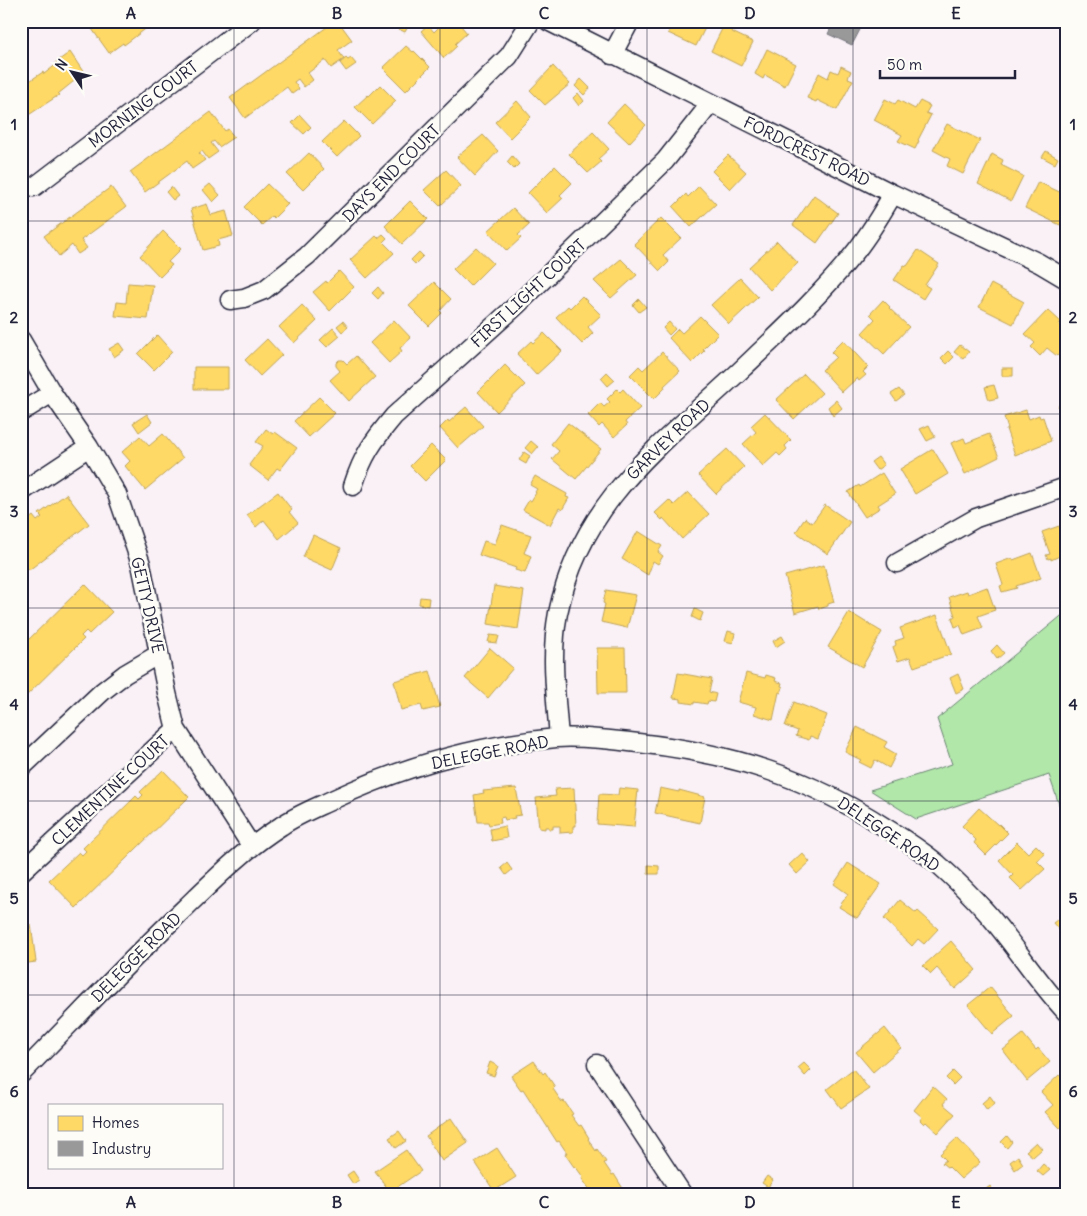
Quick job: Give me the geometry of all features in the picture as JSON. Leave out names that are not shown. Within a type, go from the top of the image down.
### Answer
[{"type":"street","name":"MORNING COURT","points":[[34,187],[252,21]]},
{"type":"street","name":"DAYS END COURT","points":[[230,300],[244,298],[264,290],[307,256],[509,56],[531,21]]},
{"type":"street","name":"FORDCREST ROAD","points":[[548,21],[893,194],[1039,263],[1066,279]]},
{"type":"street","points":[[612,54],[630,21]]},
{"type":"street","name":"FIRST LIGHT COURT","points":[[353,486],[363,458],[378,435],[394,416],[517,305],[665,161],[711,103]]},
{"type":"street","name":"GARVEY ROAD","points":[[559,738],[554,647],[558,616],[571,568],[579,550],[602,511],[640,463],[743,368],[834,277],[873,227],[893,194]]},
{"type":"street","name":"GETTY DRIVE","points":[[21,340],[52,393],[89,447],[117,494],[141,564],[176,729],[252,847]]},
{"type":"street","points":[[21,412],[52,393]]},
{"type":"street","points":[[21,492],[89,447]]},
{"type":"street","points":[[897,563],[976,518],[1066,487]]},
{"type":"street","points":[[21,768],[103,692],[125,674],[159,654]]},
{"type":"street","name":"CLEMENTINE COURT","points":[[21,872],[176,729]]},
{"type":"street","name":"DELEGGE ROAD","points":[[21,1074],[152,940],[252,847],[281,826],[307,811],[384,777],[444,759],[503,746],[559,738],[623,741],[666,746],[735,759],[792,778],[846,803],[910,844],[936,863],[962,886],[988,914],[1063,1005]]},
{"type":"street","points":[[597,1064],[683,1195]]},
{"type":"green space","points":[[1066,612],[1066,825],[1049,775],[916,819],[870,790],[952,764],[937,719]]},
{"type":"building: Homes","points":[[103,21],[156,21],[124,45],[123,43],[109,53],[92,29]]},
{"type":"building: Homes","points":[[335,21],[338,21],[352,40],[338,50],[344,59],[331,68],[325,60],[308,73],[313,80],[304,87],[298,79],[294,82],[299,89],[292,94],[287,87],[245,118],[230,98]]},
{"type":"building: Homes","points":[[400,21],[411,21],[405,32],[396,28]]},
{"type":"building: Homes","points":[[442,21],[457,21],[467,33],[444,58],[421,31],[428,25],[434,32]]},
{"type":"building: Homes","points":[[674,21],[700,21],[707,24],[696,46],[668,33]]},
{"type":"building: Homes","points":[[726,21],[736,23],[732,32],[753,42],[741,66],[711,51]]},
{"type":"building: Homes","points":[[406,46],[414,51],[430,67],[406,91],[383,68]]},
{"type":"building: Homes","points":[[767,49],[796,64],[785,86],[765,75],[763,79],[755,74]]},
{"type":"building: Homes","points":[[70,52],[84,73],[59,95],[24,118],[26,121],[21,124],[21,91],[30,84],[28,82],[43,72],[44,74]]},
{"type":"building: Homes","points":[[346,58],[348,60],[351,58],[356,64],[346,71],[340,63]]},
{"type":"building: Homes","points":[[553,66],[570,84],[545,105],[530,90]]},
{"type":"building: Homes","points":[[841,66],[851,71],[848,78],[853,80],[837,110],[817,100],[816,102],[807,98],[819,73],[828,78],[831,70],[838,73]]},
{"type":"building: Homes","points":[[581,79],[590,88],[584,95],[575,86]]},
{"type":"building: Homes","points":[[380,85],[396,101],[372,124],[355,107]]},
{"type":"building: Homes","points":[[578,93],[584,101],[579,106],[573,98]]},
{"type":"building: Homes","points":[[885,99],[895,104],[898,100],[915,109],[920,101],[930,106],[926,113],[931,115],[915,149],[898,141],[902,135],[874,120]]},
{"type":"building: Homes","points":[[517,101],[531,117],[510,138],[495,122]]},
{"type":"building: Homes","points":[[624,104],[646,125],[629,143],[607,122]]},
{"type":"building: Homes","points":[[211,112],[225,131],[228,129],[234,137],[219,147],[214,141],[211,143],[218,152],[208,159],[202,151],[199,153],[205,160],[192,169],[187,161],[145,192],[130,172]]},
{"type":"building: Homes","points":[[300,115],[311,127],[304,134],[292,123]]},
{"type":"building: Homes","points":[[344,121],[359,136],[337,157],[322,142]]},
{"type":"building: Homes","points":[[947,124],[980,140],[963,174],[947,166],[950,159],[933,150]]},
{"type":"building: Homes","points":[[593,132],[609,149],[598,159],[601,162],[588,173],[569,154]]},
{"type":"building: Homes","points":[[483,135],[498,151],[475,176],[457,157]]},
{"type":"building: Homes","points":[[1046,151],[1058,158],[1055,164],[1042,157]]},
{"type":"building: Homes","points":[[309,153],[324,169],[303,190],[287,174]]},
{"type":"building: Homes","points":[[992,154],[1003,160],[1001,165],[1023,176],[1011,201],[978,184]]},
{"type":"building: Homes","points":[[728,155],[746,172],[730,189],[712,171]]},
{"type":"building: Homes","points":[[512,156],[519,164],[514,169],[507,162]]},
{"type":"building: Homes","points":[[555,166],[572,183],[560,195],[563,198],[547,213],[528,193]]},
{"type":"building: Homes","points":[[446,170],[461,186],[440,206],[424,190]]},
{"type":"building: Homes","points":[[1038,182],[1066,195],[1066,213],[1060,225],[1025,208]]},
{"type":"building: Homes","points":[[210,184],[220,195],[213,202],[203,190]]},
{"type":"building: Homes","points":[[267,184],[288,204],[274,218],[272,216],[262,225],[244,207]]},
{"type":"building: Homes","points":[[699,186],[716,204],[691,227],[673,207],[686,194],[688,197]]},
{"type":"building: Homes","points":[[111,187],[126,207],[81,240],[87,248],[78,254],[72,245],[59,256],[44,236]]},
{"type":"building: Homes","points":[[171,187],[178,196],[173,200],[166,192]]},
{"type":"building: Homes","points":[[814,195],[838,213],[817,243],[793,225]]},
{"type":"building: Homes","points":[[410,201],[428,219],[402,244],[385,226]]},
{"type":"building: Homes","points":[[207,204],[211,215],[226,211],[233,236],[218,240],[219,246],[203,250],[191,209]]},
{"type":"building: Homes","points":[[513,208],[529,225],[518,235],[521,238],[507,251],[488,231]]},
{"type":"building: Homes","points":[[661,218],[681,238],[663,255],[669,262],[660,271],[634,244]]},
{"type":"building: Homes","points":[[163,231],[181,249],[168,262],[172,265],[160,277],[140,256]]},
{"type":"building: Homes","points":[[383,234],[387,238],[383,242],[394,253],[367,278],[350,260],[376,236],[378,238]]},
{"type":"building: Homes","points":[[777,241],[798,263],[770,290],[749,267]]},
{"type":"building: Homes","points":[[476,247],[493,263],[470,286],[453,269]]},
{"type":"building: Homes","points":[[918,250],[939,264],[925,285],[930,288],[923,299],[894,280],[904,265],[907,266]]},
{"type":"building: Homes","points":[[419,252],[423,256],[415,264],[411,260]]},
{"type":"building: Homes","points":[[621,259],[637,275],[611,298],[594,281]]},
{"type":"building: Homes","points":[[339,271],[354,287],[330,311],[313,292],[326,281],[327,283]]},
{"type":"building: Homes","points":[[740,278],[758,297],[729,324],[711,305]]},
{"type":"building: Homes","points":[[434,282],[451,299],[440,311],[442,313],[429,326],[409,306]]},
{"type":"building: Homes","points":[[128,283],[153,285],[148,319],[115,316],[117,302],[126,303]]},
{"type":"building: Homes","points":[[991,284],[1024,302],[1013,324],[979,307]]},
{"type":"building: Homes","points":[[378,287],[383,293],[378,299],[372,293]]},
{"type":"building: Homes","points":[[582,296],[601,315],[588,327],[593,333],[582,344],[556,317],[568,306],[570,308]]},
{"type":"building: Homes","points":[[639,299],[646,307],[639,312],[633,305]]},
{"type":"building: Homes","points":[[883,300],[909,327],[884,354],[862,333],[875,319],[870,314]]},
{"type":"building: Homes","points":[[302,305],[317,321],[294,343],[279,327]]},
{"type":"building: Homes","points":[[1048,310],[1061,322],[1059,324],[1066,331],[1066,347],[1057,356],[1047,348],[1040,356],[1031,347],[1035,343],[1025,334]]},
{"type":"building: Homes","points":[[700,316],[718,334],[692,363],[669,338],[678,329],[682,333]]},
{"type":"building: Homes","points":[[394,320],[411,338],[400,348],[402,351],[389,363],[370,343]]},
{"type":"building: Homes","points":[[343,321],[348,327],[342,332],[337,326]]},
{"type":"building: Homes","points":[[669,322],[675,329],[669,335],[663,328]]},
{"type":"building: Homes","points":[[333,328],[340,336],[327,347],[320,340]]},
{"type":"building: Homes","points":[[544,333],[562,351],[536,375],[517,354],[531,341],[533,343]]},
{"type":"building: Homes","points":[[157,335],[172,352],[154,370],[138,354]]},
{"type":"building: Homes","points":[[267,339],[282,355],[260,376],[245,360]]},
{"type":"building: Homes","points":[[843,340],[868,367],[863,372],[866,375],[859,381],[857,378],[842,392],[822,370],[836,357],[831,352]]},
{"type":"building: Homes","points":[[119,343],[124,350],[114,357],[109,349]]},
{"type":"building: Homes","points":[[960,345],[969,352],[963,359],[954,352]]},
{"type":"building: Homes","points":[[948,351],[954,357],[947,364],[941,358]]},
{"type":"building: Homes","points":[[662,352],[680,371],[664,386],[665,388],[654,399],[630,375],[639,366],[643,370]]},
{"type":"building: Homes","points":[[356,356],[375,377],[349,401],[330,380],[340,371],[336,366],[339,360],[343,360],[347,364]]},
{"type":"building: Homes","points":[[505,365],[525,385],[497,412],[478,392]]},
{"type":"building: Homes","points":[[194,367],[228,367],[228,389],[194,389]]},
{"type":"building: Homes","points":[[1002,368],[1013,368],[1013,376],[1002,376]]},
{"type":"building: Homes","points":[[607,372],[615,380],[608,386],[601,378]]},
{"type":"building: Homes","points":[[804,374],[822,393],[794,419],[776,400]]},
{"type":"building: Homes","points":[[994,385],[998,398],[989,400],[985,387]]},
{"type":"building: Homes","points":[[617,389],[620,392],[623,389],[640,408],[625,422],[627,425],[614,437],[602,424],[599,427],[588,415],[600,403],[604,407],[610,402],[607,399]]},
{"type":"building: Homes","points":[[899,389],[904,395],[896,401],[891,394]]},
{"type":"building: Homes","points":[[319,397],[335,413],[309,437],[294,421]]},
{"type":"building: Homes","points":[[836,400],[842,408],[833,416],[828,407]]},
{"type":"building: Homes","points":[[1066,401],[1066,418],[1058,406]]},
{"type":"building: Homes","points":[[466,407],[483,426],[458,448],[440,428]]},
{"type":"building: Homes","points":[[1026,410],[1029,419],[1039,415],[1040,418],[1043,417],[1051,441],[1015,455],[1004,417]]},
{"type":"building: Homes","points":[[765,413],[791,440],[785,446],[787,449],[780,456],[777,453],[763,466],[743,444],[756,432],[751,426]]},
{"type":"building: Homes","points":[[147,414],[152,422],[139,432],[133,423]]},
{"type":"building: Homes","points":[[568,423],[601,449],[576,479],[552,459],[559,451],[551,444]]},
{"type":"building: Homes","points":[[929,425],[935,437],[927,441],[920,429]]},
{"type":"building: Homes","points":[[266,429],[273,434],[275,432],[297,448],[280,470],[277,468],[268,480],[249,465],[263,446],[256,442]]},
{"type":"building: Homes","points":[[163,434],[183,458],[145,490],[125,466],[130,461],[122,452],[140,436],[149,446]]},
{"type":"building: Homes","points":[[989,434],[999,457],[965,474],[951,443],[964,438],[966,443]]},
{"type":"building: Homes","points":[[531,441],[538,447],[532,454],[525,448]]},
{"type":"building: Homes","points":[[431,445],[446,460],[425,481],[410,466]]},
{"type":"building: Homes","points":[[727,449],[744,467],[716,494],[698,475]]},
{"type":"building: Homes","points":[[933,449],[948,474],[915,494],[900,469]]},
{"type":"building: Homes","points":[[524,452],[530,456],[526,464],[519,460]]},
{"type":"building: Homes","points":[[878,457],[884,465],[877,470],[871,462]]},
{"type":"building: Homes","points":[[882,473],[895,494],[878,505],[880,508],[865,517],[848,492]]},
{"type":"building: Homes","points":[[535,476],[567,494],[566,497],[569,498],[562,510],[559,508],[550,525],[523,510],[536,493],[537,489],[530,485]]},
{"type":"building: Homes","points":[[278,492],[292,510],[289,512],[298,523],[279,539],[264,520],[256,527],[247,515]]},
{"type":"building: Homes","points":[[688,492],[709,514],[682,539],[663,518],[662,520],[655,513],[669,500],[674,505]]},
{"type":"building: Homes","points":[[66,494],[89,524],[29,570],[28,568],[21,573],[21,526],[33,516],[37,521],[42,517],[39,514]]},
{"type":"building: Homes","points":[[825,505],[850,522],[828,554],[796,532],[805,518],[812,523]]},
{"type":"building: Homes","points":[[502,525],[531,535],[524,553],[531,556],[525,573],[479,555],[484,541],[495,544]]},
{"type":"building: Homes","points":[[1059,526],[1060,529],[1066,527],[1066,553],[1051,560],[1046,555],[1050,554],[1042,532]]},
{"type":"building: Homes","points":[[638,531],[662,546],[658,552],[663,556],[658,564],[653,561],[648,575],[622,559]]},
{"type":"building: Homes","points":[[313,535],[341,548],[332,570],[303,557]]},
{"type":"building: Homes","points":[[1032,553],[1041,578],[1002,592],[1000,586],[1003,585],[996,564]]},
{"type":"building: Homes","points":[[824,565],[834,602],[819,609],[818,606],[795,613],[785,576]]},
{"type":"building: Homes","points":[[85,584],[112,612],[89,634],[86,631],[81,636],[84,639],[21,701],[21,647]]},
{"type":"building: Homes","points":[[494,586],[524,591],[518,629],[488,624]]},
{"type":"building: Homes","points":[[987,587],[995,610],[978,616],[983,628],[964,635],[960,625],[955,627],[952,618],[955,616],[949,597],[967,591],[968,594]]},
{"type":"building: Homes","points":[[606,590],[636,595],[627,628],[601,622]]},
{"type":"building: Homes","points":[[420,597],[429,598],[428,606],[419,604]]},
{"type":"building: Homes","points":[[695,609],[703,613],[700,621],[692,617]]},
{"type":"building: Homes","points":[[849,612],[882,632],[862,667],[828,647]]},
{"type":"building: Homes","points":[[937,615],[951,654],[914,667],[910,657],[898,661],[893,647],[896,645],[895,641],[904,638],[900,628]]},
{"type":"building: Homes","points":[[728,631],[735,633],[733,643],[725,641]]},
{"type":"building: Homes","points":[[490,635],[499,636],[497,643],[488,642]]},
{"type":"building: Homes","points":[[782,636],[785,641],[776,647],[773,641]]},
{"type":"building: Homes","points":[[997,645],[1004,653],[997,659],[991,651]]},
{"type":"building: Homes","points":[[490,648],[513,668],[488,698],[465,678]]},
{"type":"building: Homes","points":[[597,648],[625,648],[626,693],[598,693]]},
{"type":"building: Homes","points":[[430,671],[440,707],[423,711],[421,705],[401,710],[394,681]]},
{"type":"building: Homes","points":[[678,673],[712,679],[709,692],[716,694],[714,702],[708,701],[707,704],[694,702],[694,704],[681,702],[681,699],[673,698]]},
{"type":"building: Homes","points":[[746,673],[765,678],[766,675],[776,678],[775,681],[782,683],[781,686],[783,687],[781,693],[779,692],[773,720],[754,714],[756,707],[738,702]]},
{"type":"building: Homes","points":[[958,674],[964,689],[956,693],[950,678]]},
{"type":"building: Homes","points":[[794,702],[827,715],[818,739],[810,736],[809,740],[796,736],[798,731],[785,726]]},
{"type":"building: Homes","points":[[857,727],[887,742],[884,747],[896,754],[889,768],[875,760],[871,768],[859,762],[861,760],[845,752]]},
{"type":"building: Homes","points":[[163,770],[189,797],[76,908],[49,880],[79,852],[82,855],[86,851],[83,848],[136,796],[139,799],[143,795],[140,792]]},
{"type":"building: Homes","points":[[516,788],[521,815],[505,820],[504,817],[500,818],[501,823],[489,825],[488,822],[478,822],[474,795],[484,793],[483,791]]},
{"type":"building: Homes","points":[[574,788],[576,826],[573,826],[573,832],[560,833],[560,826],[553,826],[553,829],[549,829],[549,827],[545,827],[545,829],[539,828],[536,798],[556,796],[555,789]]},
{"type":"building: Homes","points":[[619,788],[638,790],[634,827],[597,824],[599,794],[618,795]]},
{"type":"building: Homes","points":[[660,788],[679,792],[679,790],[705,797],[700,823],[655,813]]},
{"type":"building: Homes","points":[[979,808],[1008,833],[986,855],[974,843],[976,840],[962,826]]},
{"type":"building: Homes","points":[[505,826],[507,838],[492,841],[490,829]]},
{"type":"building: Homes","points":[[1017,842],[1028,853],[1036,845],[1045,854],[1037,861],[1045,869],[1022,890],[1010,878],[1013,875],[999,860]]},
{"type":"building: Homes","points":[[802,853],[810,862],[797,874],[789,865]]},
{"type":"building: Homes","points":[[507,863],[512,870],[506,875],[501,868]]},
{"type":"building: Homes","points":[[848,863],[881,884],[857,918],[839,907],[848,894],[834,884]]},
{"type":"building: Homes","points":[[648,865],[659,866],[659,874],[648,874]]},
{"type":"building: Homes","points":[[900,900],[916,913],[918,911],[938,929],[924,944],[918,939],[912,946],[884,919]]},
{"type":"building: Homes","points":[[1066,913],[1066,938],[1053,923]]},
{"type":"building: Homes","points":[[31,924],[36,962],[21,964],[21,925]]},
{"type":"building: Homes","points":[[951,941],[976,970],[955,989],[937,968],[931,974],[923,966]]},
{"type":"building: Homes","points":[[990,987],[1014,1016],[992,1034],[968,1005]]},
{"type":"building: Homes","points":[[885,1028],[901,1048],[873,1072],[856,1052]]},
{"type":"building: Homes","points":[[1023,1034],[1036,1050],[1038,1048],[1050,1062],[1027,1081],[1003,1050]]},
{"type":"building: Homes","points":[[534,1061],[543,1074],[545,1072],[555,1087],[553,1089],[562,1102],[564,1101],[579,1126],[581,1125],[588,1139],[596,1151],[597,1149],[606,1162],[604,1163],[612,1175],[614,1174],[627,1195],[594,1195],[582,1179],[583,1177],[565,1154],[567,1153],[559,1141],[557,1142],[523,1089],[521,1090],[511,1076]]},
{"type":"building: Homes","points":[[490,1062],[498,1066],[494,1076],[486,1073]]},
{"type":"building: Homes","points":[[804,1063],[811,1070],[805,1076],[798,1068]]},
{"type":"building: Homes","points":[[853,1069],[869,1089],[841,1108],[827,1089]]},
{"type":"building: Homes","points":[[953,1071],[960,1078],[953,1085],[946,1078]]},
{"type":"building: Homes","points":[[1059,1075],[1066,1081],[1066,1122],[1060,1128],[1045,1112],[1053,1105],[1041,1092]]},
{"type":"building: Homes","points":[[933,1086],[947,1099],[943,1104],[955,1114],[938,1133],[926,1122],[924,1124],[920,1120],[922,1117],[914,1110]]},
{"type":"building: Homes","points":[[990,1096],[995,1103],[987,1110],[982,1103]]},
{"type":"building: Homes","points":[[451,1118],[468,1143],[442,1161],[426,1136]]},
{"type":"building: Homes","points":[[399,1131],[406,1141],[396,1148],[389,1138]]},
{"type":"building: Homes","points":[[1007,1136],[1012,1142],[1007,1148],[1001,1142]]},
{"type":"building: Homes","points":[[957,1138],[980,1162],[961,1179],[942,1163],[946,1160],[940,1154]]},
{"type":"building: Homes","points":[[1036,1142],[1042,1149],[1033,1157],[1026,1151]]},
{"type":"building: Homes","points":[[497,1148],[516,1177],[494,1191],[475,1162]]},
{"type":"building: Homes","points":[[406,1150],[421,1171],[390,1192],[375,1171]]},
{"type":"building: Homes","points":[[1018,1156],[1023,1164],[1015,1170],[1010,1162]]},
{"type":"building: Homes","points":[[1043,1164],[1050,1170],[1043,1176],[1037,1171]]},
{"type":"building: Homes","points":[[353,1171],[359,1180],[353,1184],[347,1175]]},
{"type":"building: Homes","points":[[767,1176],[773,1180],[768,1187],[762,1183]]},
{"type":"building: Homes","points":[[990,1186],[997,1195],[978,1195]]},
{"type":"building: Industry","points":[[834,21],[858,21],[863,24],[852,45],[828,34]]}]
